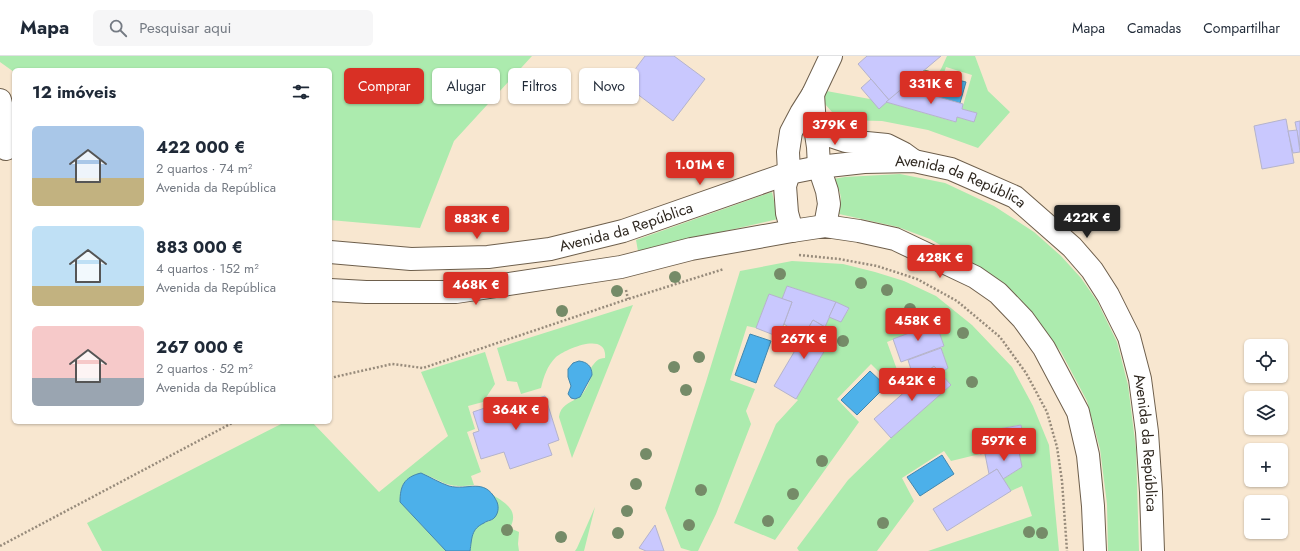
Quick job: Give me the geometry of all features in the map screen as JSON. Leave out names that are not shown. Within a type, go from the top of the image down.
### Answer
[{"type":"main road","points":[[792,231],[787,213],[785,186],[789,173],[788,152],[791,132],[813,94],[831,56]]},
{"type":"main road","points":[[0,88],[12,97]]},
{"type":"main road","points":[[813,94],[819,167],[827,191],[829,204],[825,226]]},
{"type":"main road","points":[[0,100],[2,108],[5,151]]},
{"type":"main road","points":[[815,127],[831,136],[846,141],[887,145],[903,153],[914,161]]},
{"type":"main road","name":"Avenida da República","points":[[332,252],[411,259],[488,257],[550,249],[623,231],[789,173],[819,167],[864,162],[914,161],[951,169],[1015,198],[1072,247],[1092,270],[1108,295],[1129,337],[1140,379],[1151,492],[1153,551]]},
{"type":"main road","name":"Avenida da República","points":[[332,290],[366,292],[456,292],[621,267],[691,250],[825,226],[859,231],[895,239],[975,277],[998,293],[1023,319],[1044,348],[1078,412],[1088,455],[1093,506],[1095,551]]},
{"type":"path","points":[[797,255],[839,259],[877,266],[917,279],[957,301],[1000,337],[1026,373],[1047,412],[1057,448],[1062,481],[1067,551]]},
{"type":"path","points":[[332,378],[392,364],[423,368],[628,299],[730,267]]},
{"type":"path","points":[[0,546],[230,424]]},
{"type":"green space","points":[[0,56],[532,56],[521,68],[508,68],[508,82],[500,91],[500,68],[432,68],[432,104],[488,104],[454,141],[420,228],[332,220],[332,68],[12,68],[12,71],[0,62]]},
{"type":"green space","points":[[947,56],[975,56],[988,91],[1010,112],[978,148],[928,130],[882,121],[839,120],[818,96],[821,90],[886,102],[955,122],[957,117],[974,122],[977,113],[962,109],[972,75],[946,67],[936,96],[918,91],[918,84],[934,77],[942,68]]},
{"type":"green space","points":[[900,174],[945,183],[994,206],[1034,232],[1061,256],[1081,278],[1097,301],[1117,342],[1128,385],[1136,449],[1139,551],[1108,551],[1107,504],[1100,449],[1087,401],[1061,352],[1030,312],[1005,286],[977,266],[930,239],[898,227],[839,214],[841,204],[840,195],[833,179]]},
{"type":"green space","points":[[772,192],[778,219],[638,251],[636,240]]},
{"type":"green space","points":[[792,261],[843,264],[904,281],[936,296],[972,325],[1012,367],[1033,406],[1049,445],[1059,551],[928,551],[1032,516],[1022,486],[1011,491],[1003,479],[1022,467],[1018,447],[1020,425],[976,433],[980,454],[951,461],[944,451],[902,478],[914,501],[877,551],[799,551],[797,548],[848,480],[891,438],[951,385],[941,373],[948,368],[941,348],[944,346],[936,323],[887,342],[900,378],[892,385],[871,364],[837,399],[859,422],[775,540],[734,523],[776,424],[798,400],[796,399],[835,333],[825,327],[829,317],[841,321],[849,309],[836,302],[787,286],[782,299],[769,294],[756,328],[747,326],[730,380],[755,389],[746,411],[751,424],[716,514],[698,551],[691,551],[681,548],[665,508],[740,271]]},
{"type":"green space","points":[[633,305],[572,458],[559,417],[560,413],[563,407],[581,396],[590,380],[592,371],[591,368],[597,361],[605,358],[604,350],[600,345],[594,343],[577,346],[561,353],[553,360],[548,368],[541,388],[521,394],[517,382],[507,381],[497,348]]},
{"type":"green space","points":[[485,352],[495,384],[483,402],[468,406],[475,429],[467,432],[481,472],[471,476],[474,485],[458,486],[446,484],[421,473],[407,480],[402,486],[400,502],[446,551],[102,551],[87,523],[281,424],[314,424],[379,492],[448,436],[421,372]]},
{"type":"green space","points":[[493,495],[507,505],[512,512],[513,517],[510,528],[519,532],[519,551],[470,551],[471,539],[474,531],[480,525],[492,520],[497,501]]},
{"type":"green space","points":[[595,507],[584,551],[575,551],[577,548]]},
{"type":"water","points":[[946,77],[966,82],[960,103],[940,98]]},
{"type":"water","points":[[750,334],[771,341],[756,383],[735,375]]},
{"type":"water","points":[[579,361],[588,365],[591,369],[592,375],[580,397],[575,399],[571,398],[568,394],[571,386],[568,377],[568,369],[573,363]]},
{"type":"water","points":[[870,371],[886,386],[857,415],[841,400]]},
{"type":"water","points":[[942,455],[954,474],[920,496],[907,477]]},
{"type":"water","points":[[421,473],[449,486],[481,487],[491,493],[496,500],[498,508],[495,517],[480,525],[474,531],[470,551],[446,551],[400,502],[401,491],[404,483],[411,477]]},
{"type":"building","points":[[645,56],[674,56],[705,79],[673,121],[639,95],[639,68],[636,68]]},
{"type":"building","points":[[867,56],[941,56],[889,100],[858,64]]},
{"type":"building","points":[[871,79],[889,100],[879,109],[861,88]]},
{"type":"building","points":[[904,87],[963,104],[962,109],[977,113],[974,122],[957,117],[956,122],[886,102]]},
{"type":"building","points":[[1286,119],[1294,163],[1262,169],[1254,126]]},
{"type":"building","points":[[1300,121],[1300,147],[1295,122]]},
{"type":"building","points":[[1297,130],[1300,152],[1293,153],[1288,131]]},
{"type":"building","points":[[787,286],[836,302],[825,327],[813,320],[803,337],[784,324],[792,302],[782,299]]},
{"type":"building","points":[[769,294],[792,302],[779,337],[756,328]]},
{"type":"building","points":[[836,302],[849,308],[841,322],[829,317]]},
{"type":"building","points":[[813,320],[835,333],[796,399],[774,386]]},
{"type":"building","points":[[936,323],[944,346],[901,362],[893,339]]},
{"type":"building","points":[[941,348],[948,368],[941,373],[934,366],[915,382],[908,360]]},
{"type":"building","points":[[934,366],[951,385],[891,438],[874,419]]},
{"type":"building","points":[[545,396],[559,440],[548,444],[552,455],[510,469],[504,452],[481,459],[473,433],[479,431],[473,412],[508,400],[509,404],[518,401],[519,404]]},
{"type":"building","points":[[1021,425],[1025,446],[980,454],[976,433]]},
{"type":"building","points":[[1018,447],[1022,467],[1003,479],[997,469],[989,474],[985,454]]},
{"type":"building","points":[[997,469],[1011,491],[947,531],[933,509]]},
{"type":"building","points":[[655,525],[664,551],[646,551],[639,548]]}]
